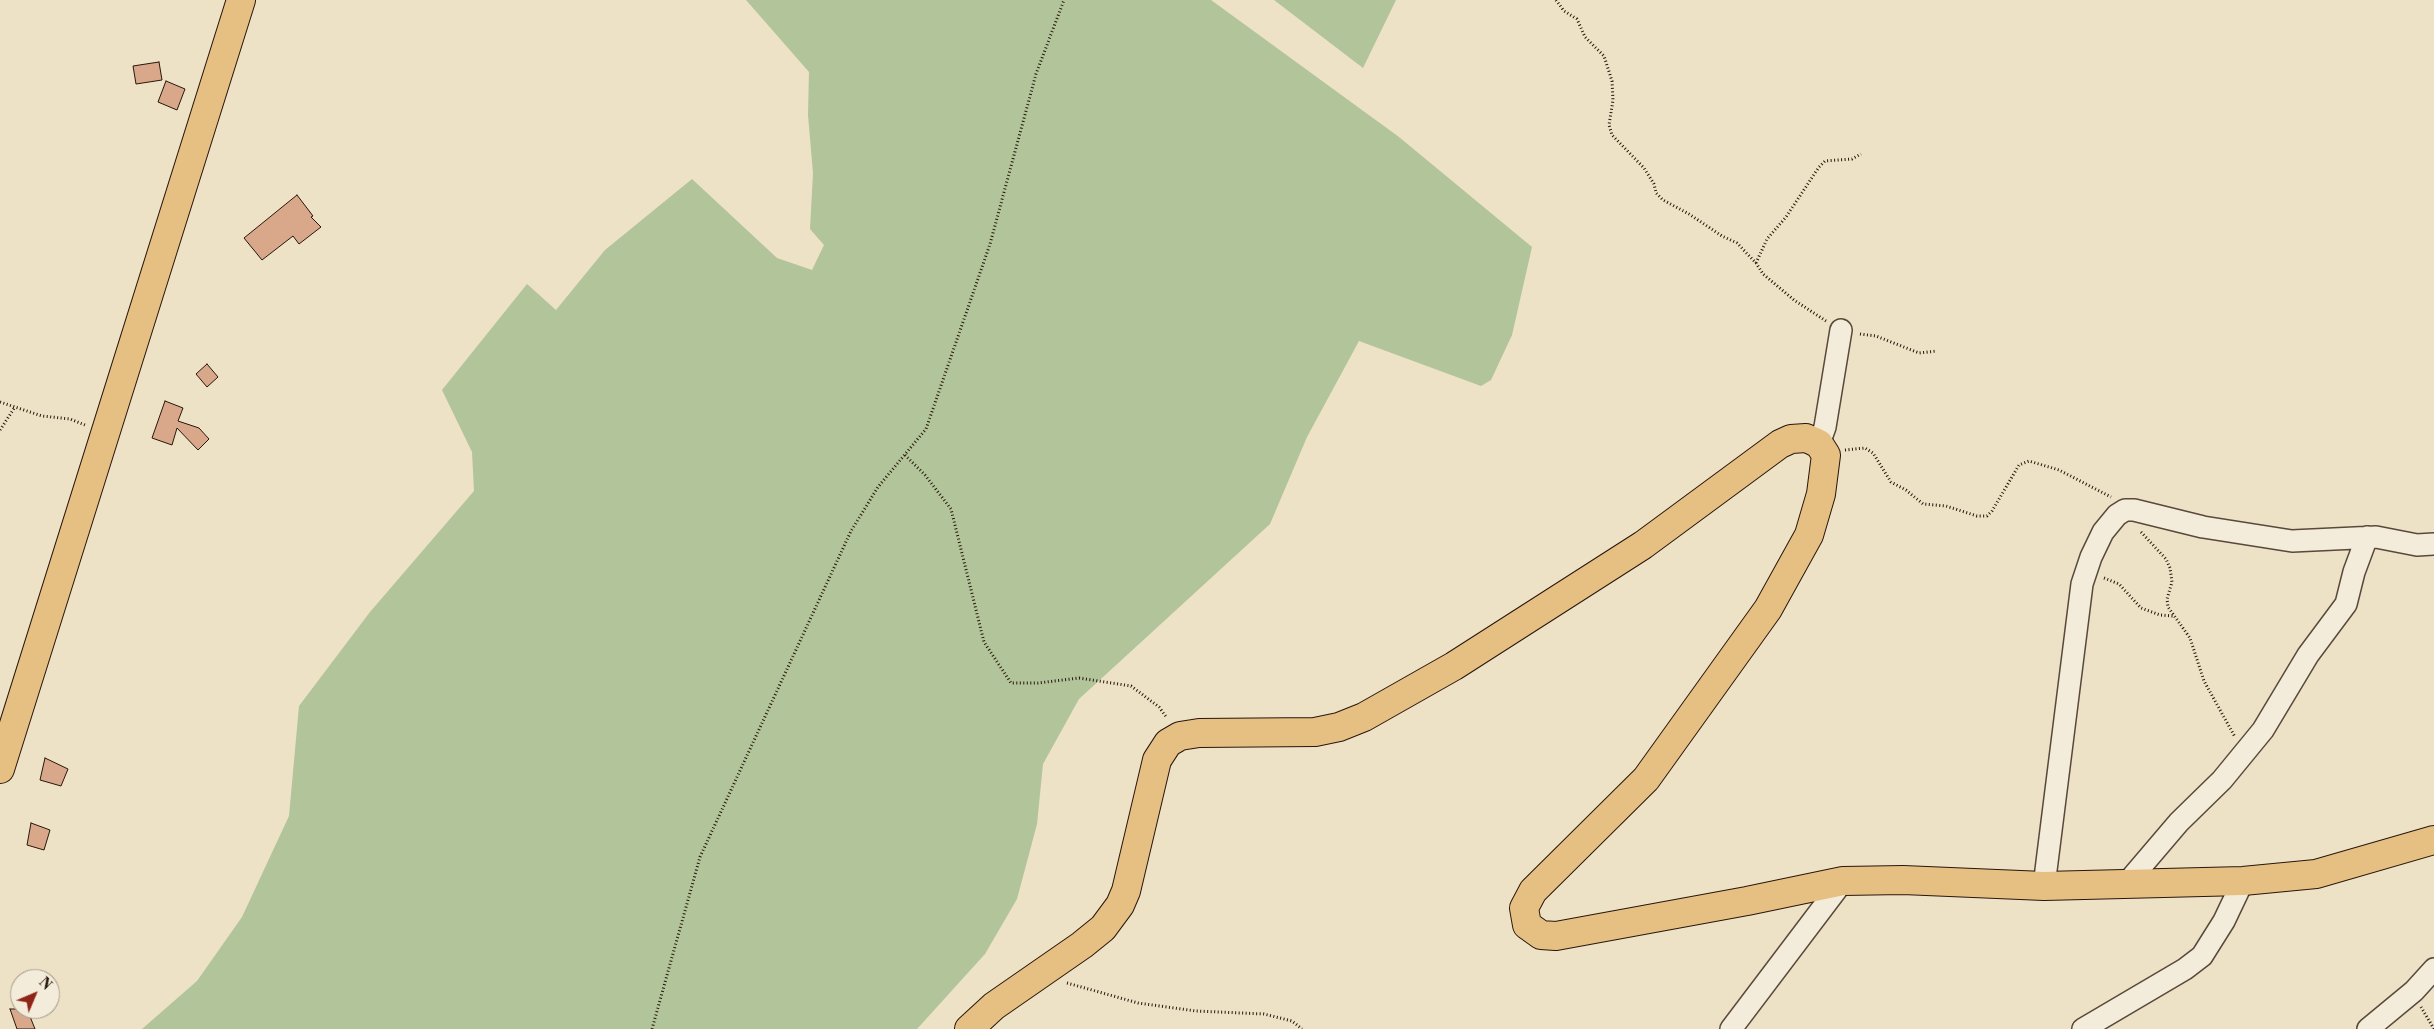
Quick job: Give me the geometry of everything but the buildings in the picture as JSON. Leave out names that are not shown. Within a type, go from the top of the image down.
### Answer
[{"type":"main road","points":[[0,769],[241,0]]},
{"type":"main road","points":[[969,1029],[994,1006],[1082,946],[1103,928],[1120,905],[1126,891],[1157,760],[1168,742],[1180,736],[1315,732],[1339,727],[1364,717],[1454,666],[1643,545],[1780,444],[1791,439],[1806,438],[1822,450],[1821,494],[1809,535],[1768,609],[1646,779],[1533,891],[1524,908],[1527,925],[1541,935],[1556,936],[1747,901],[1843,881],[1903,880],[2044,886],[2243,880],[2316,874],[2434,840]]},
{"type":"street","points":[[1822,450],[1841,330]]},
{"type":"street","points":[[2044,886],[2084,578],[2091,557],[2103,532],[2117,515],[2125,510],[2131,510],[2203,528],[2292,542],[2367,537],[2417,545],[2434,544]]},
{"type":"street","points":[[2127,883],[2179,822],[2222,780],[2246,753],[2263,730],[2308,655],[2346,604],[2354,572],[2367,537]]},
{"type":"street","points":[[2083,1029],[2185,969],[2202,956],[2224,921],[2243,880]]},
{"type":"street","points":[[1731,1029],[1843,881]]},
{"type":"street","points":[[2368,1029],[2414,991],[2434,969]]},
{"type":"path","points":[[652,1029],[700,857],[852,531],[878,487],[926,429],[990,244],[1036,74],[1064,0]]},
{"type":"path","points":[[1556,0],[1564,11],[1577,19],[1585,37],[1604,56],[1612,81],[1613,100],[1609,126],[1612,135],[1644,168],[1654,184],[1656,193],[1663,200],[1690,214],[1722,236],[1736,243],[1756,263],[1763,274]]},
{"type":"path","points":[[1756,263],[1767,239],[1789,213],[1819,166],[1825,161],[1852,159],[1861,154]]},
{"type":"path","points":[[0,402],[42,416],[70,419],[87,426],[108,424]]},
{"type":"path","points":[[0,430],[15,407]]},
{"type":"path","points":[[1822,450],[1865,448],[1873,453],[1891,482],[1906,490],[1916,500],[1923,504],[1946,506],[1977,516],[1987,516],[2019,464],[2029,460],[2059,470],[2091,488],[2121,500],[2131,510],[2139,529],[2166,559],[2170,568],[2172,582],[2167,599],[2173,616],[2190,638],[2204,681],[2233,734],[2246,753]]},
{"type":"path","points":[[905,455],[925,475],[951,509],[984,642],[1010,683],[1038,683],[1079,678],[1131,686],[1159,707],[1180,736]]},
{"type":"path","points":[[2084,578],[2110,579],[2119,584],[2141,608],[2160,615],[2173,616]]},
{"type":"path","points":[[1039,975],[1138,1003],[1196,1010],[1264,1014],[1292,1021],[1302,1029]]},
{"type":"green space","points":[[746,0],[1211,0],[1399,137],[1532,247],[1512,335],[1491,380],[1481,386],[1359,341],[1307,437],[1270,524],[1079,699],[1043,764],[1037,824],[1017,899],[985,954],[917,1029],[142,1029],[197,981],[242,917],[289,816],[299,706],[370,612],[474,491],[472,452],[442,390],[527,284],[556,310],[605,250],[692,179],[777,258],[812,270],[824,245],[810,229],[813,173],[808,115],[809,72]]},
{"type":"green space","points":[[1274,0],[1396,0],[1363,68]]}]
